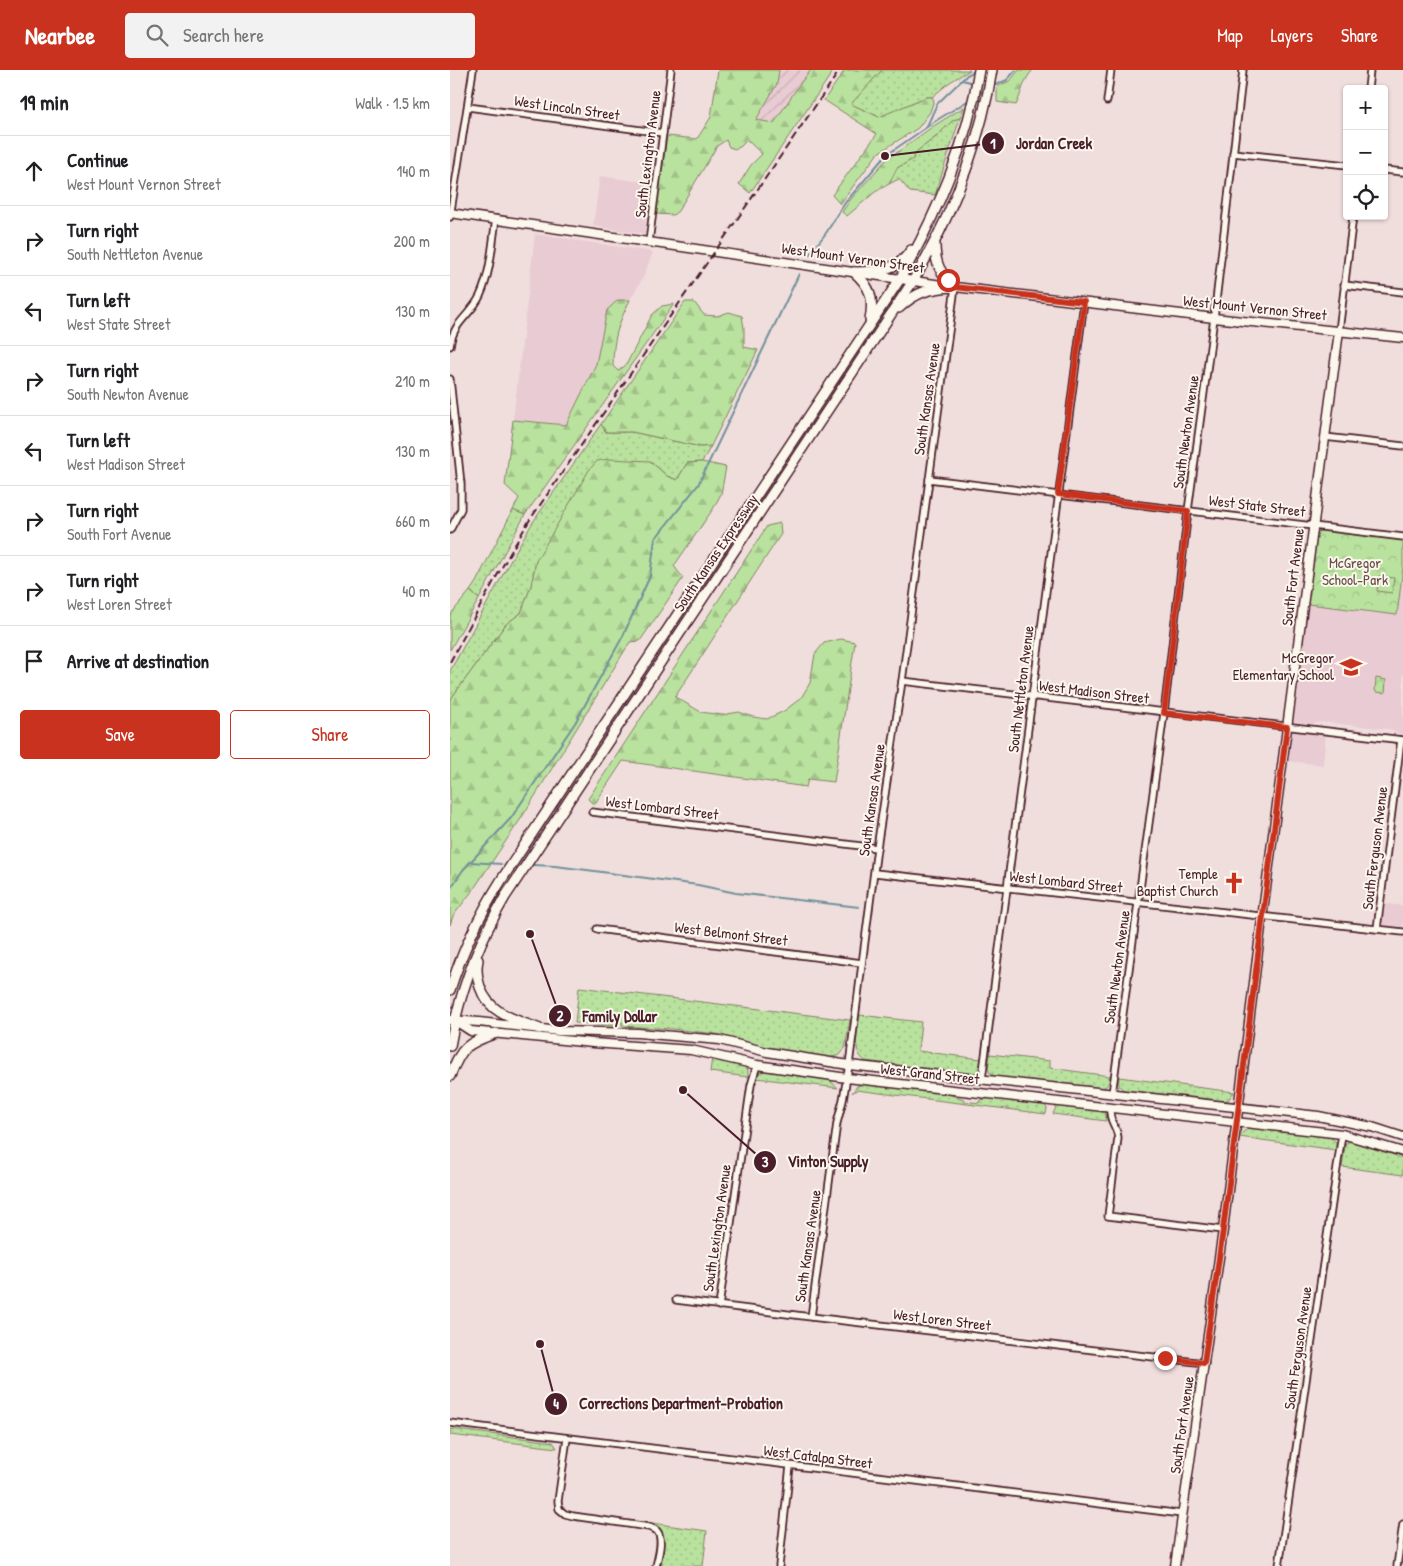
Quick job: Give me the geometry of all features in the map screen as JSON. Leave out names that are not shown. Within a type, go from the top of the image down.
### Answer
[{"type":"main road","name":"South Kansas Expressway","points":[[450,990],[468,940],[502,879],[900,279],[934,215],[952,172],[966,129],[979,70]]},
{"type":"main road","name":"South Kansas Expressway","points":[[450,1046],[452,1021],[465,983],[483,939],[511,887],[913,281],[936,240],[960,187],[982,118],[992,70]]},
{"type":"main road","points":[[854,272],[882,270],[901,262],[909,252],[928,217],[934,215]]},
{"type":"main road","points":[[936,240],[935,254],[940,271],[955,287]]},
{"type":"main road","points":[[854,272],[865,283],[870,293],[872,305],[870,324]]},
{"type":"main road","points":[[886,322],[914,295],[930,290],[955,287]]},
{"type":"main road","points":[[483,939],[476,971],[478,982],[485,998],[503,1014],[540,1029]]},
{"type":"main road","points":[[450,974],[456,956],[468,940]]},
{"type":"main road","points":[[450,1076],[463,1049],[480,1039],[496,1033]]},
{"type":"street","points":[[450,218],[473,70]]},
{"type":"street","name":"South Lexington Avenue","points":[[649,242],[671,70]]},
{"type":"street","points":[[1107,101],[1111,70]]},
{"type":"street","name":"South Newton Avenue","points":[[1112,1094],[1164,713],[1243,70]]},
{"type":"street","points":[[1368,85],[1370,70]]},
{"type":"street","name":"West Lincoln Street","points":[[468,107],[663,133]]},
{"type":"street","points":[[1233,153],[1343,166]]},
{"type":"street","points":[[1388,170],[1403,172]]},
{"type":"street","name":"West Mount Vernon Street","points":[[450,213],[955,287],[1214,318],[1403,338]]},
{"type":"street","points":[[450,346],[451,336],[460,321],[479,298],[488,276],[496,219]]},
{"type":"street","name":"South Fort Avenue","points":[[1175,1566],[1223,1230],[1352,220]]},
{"type":"street","points":[[1344,285],[1403,292]]},
{"type":"street","name":"South Kansas Avenue","points":[[811,1317],[837,1123],[849,1065],[877,848],[902,681],[955,287]]},
{"type":"street","name":"South Nettleton Avenue","points":[[982,1079],[1084,302]]},
{"type":"street","points":[[450,379],[462,484],[461,508],[450,530]]},
{"type":"street","points":[[1325,438],[1403,446]]},
{"type":"street","name":"West State Street","points":[[929,479],[1403,536]]},
{"type":"street","name":"West Madison Street","points":[[902,681],[1402,740]]},
{"type":"street","name":"South Ferguson Avenue","points":[[1377,929],[1402,740]]},
{"type":"street","name":"West Lombard Street","points":[[592,812],[877,848]]},
{"type":"street","name":"West Lombard Street","points":[[875,873],[1403,932]]},
{"type":"street","name":"West Belmont Street","points":[[597,929],[862,963]]},
{"type":"street","name":"West Grand Street","points":[[452,1021],[479,1022],[559,1031],[638,1033],[720,1040],[767,1052],[849,1065],[1318,1116],[1372,1127],[1403,1137]]},
{"type":"street","name":"West Grand Street","points":[[452,1021],[472,1031],[691,1050],[757,1065],[847,1078],[1342,1134],[1403,1152]]},
{"type":"street","name":"South Lexington Avenue","points":[[719,1306],[751,1085],[757,1065]]},
{"type":"street","points":[[1110,1108],[1110,1118],[1117,1130],[1118,1138],[1108,1216],[1223,1230]]},
{"type":"street","name":"South Ferguson Avenue","points":[[1279,1566],[1342,1134]]},
{"type":"street","name":"West Loren Street","points":[[676,1300],[1204,1363]]},
{"type":"street","name":"West Catalpa Street","points":[[450,1423],[1182,1514]]},
{"type":"street","points":[[567,1438],[558,1501],[559,1509],[565,1514],[573,1516],[649,1527],[656,1530],[660,1544],[656,1566]]},
{"type":"street","points":[[779,1566],[790,1466]]},
{"type":"street","points":[[1397,1566],[1403,1524]]},
{"type":"shaded area","points":[[779,70],[811,70],[774,123],[756,121],[777,84]]},
{"type":"shaded area","points":[[600,176],[651,183],[645,234],[593,226]]},
{"type":"shaded area","points":[[535,234],[653,252],[644,276],[630,300],[618,300],[596,364],[566,425],[513,420]]},
{"type":"shaded area","name":"McGregor Elementary School","points":[[1403,567],[1403,735],[1388,729],[1320,722],[1313,724],[1294,722],[1308,604],[1397,615]]},
{"type":"shaded area","points":[[1292,731],[1326,734],[1323,765],[1287,761]]},
{"type":"shaded area","points":[[1382,903],[1403,906],[1403,928],[1381,924]]},
{"type":"green space","points":[[718,70],[779,70],[777,84],[756,120],[774,123],[811,70],[834,70],[750,193],[739,184],[751,165],[762,154],[747,140],[735,149],[729,147],[726,140],[717,146],[678,211],[673,215],[655,214],[667,136],[697,139],[711,117]]},
{"type":"green space","points":[[845,70],[882,70],[851,104],[879,117],[926,97],[932,97],[934,100],[930,112],[918,128],[878,153],[840,204],[832,195],[877,134],[824,100]]},
{"type":"green space","points":[[882,70],[970,70],[950,82],[932,97],[926,97],[880,117],[850,104]]},
{"type":"green space","points":[[1019,70],[1033,70],[1025,82],[1016,105],[997,102],[997,88],[1010,81]]},
{"type":"green space","points":[[964,107],[960,118],[953,120],[937,136],[916,152],[913,159],[897,168],[889,184],[875,192],[847,216],[842,212],[885,161],[932,127]]},
{"type":"green space","points":[[960,118],[935,195],[910,192],[899,179],[889,184],[897,168],[913,159],[916,152],[937,136],[953,120]]},
{"type":"green space","points":[[618,300],[630,300],[619,324],[615,340],[613,366],[618,371],[626,365],[652,315],[662,306],[674,304],[525,515],[513,510],[519,498],[505,485],[513,420],[566,425],[596,364],[607,310]]},
{"type":"green space","points":[[685,302],[694,302],[704,315],[717,316],[729,312],[742,316],[744,347],[758,350],[711,446],[701,447],[632,432],[606,432],[601,424]]},
{"type":"green space","points":[[601,424],[606,432],[632,432],[701,447],[711,446],[702,462],[687,463],[677,480],[667,476],[650,461],[536,561],[531,586],[521,613],[506,624],[450,700],[450,671],[533,522]]},
{"type":"green space","points":[[609,459],[650,461],[667,476],[677,480],[687,463],[702,462],[726,467],[721,494],[713,509],[674,566],[683,578],[640,641],[630,642],[522,817],[473,890],[453,916],[450,925],[450,700],[506,624],[521,613],[531,586],[536,561],[589,470],[597,461]]},
{"type":"green space","points":[[513,510],[525,515],[479,599],[470,591]]},
{"type":"green space","points":[[780,523],[781,534],[675,697],[701,712],[722,715],[739,712],[767,719],[784,711],[801,698],[810,683],[815,654],[824,643],[841,639],[855,642],[834,782],[808,779],[806,787],[623,761],[594,805],[588,799],[767,526]]},
{"type":"green space","name":"McGregor School-Park","points":[[1322,530],[1403,540],[1403,567],[1397,615],[1308,604],[1317,533]]},
{"type":"green space","points":[[1379,576],[1394,578],[1392,593],[1377,591]]},
{"type":"green space","points":[[470,591],[479,599],[450,650],[450,615]]},
{"type":"green space","points":[[1376,678],[1386,680],[1385,693],[1376,692]]},
{"type":"green space","points":[[579,987],[850,1020],[845,1048],[840,1055],[828,1058],[784,1052],[716,1034],[622,1026],[622,1023],[617,1022],[617,1026],[575,1023]]},
{"type":"green space","points":[[860,1015],[921,1022],[918,1051],[981,1059],[979,1069],[971,1074],[865,1061],[858,1052],[857,1046]]},
{"type":"green space","points":[[990,1054],[1050,1061],[1050,1068],[1110,1076],[1110,1079],[1106,1086],[1099,1088],[996,1077],[988,1069]]},
{"type":"green space","points":[[712,1057],[745,1066],[748,1070],[748,1077],[710,1072]]},
{"type":"green space","points":[[766,1071],[829,1080],[838,1088],[756,1078],[760,1072]]},
{"type":"green space","points":[[1119,1077],[1234,1092],[1228,1100],[1219,1102],[1127,1091],[1120,1086]]},
{"type":"green space","points":[[863,1084],[945,1093],[965,1101],[979,1103],[980,1100],[992,1098],[1043,1104],[1047,1108],[1046,1114],[856,1090],[852,1093],[857,1086]]},
{"type":"green space","points":[[1056,1107],[1102,1110],[1105,1113],[1106,1121],[1053,1114]]},
{"type":"green space","points":[[1249,1128],[1330,1137],[1336,1142],[1336,1150],[1239,1137]]},
{"type":"green space","points":[[1351,1141],[1403,1158],[1403,1175],[1342,1167],[1346,1143]]},
{"type":"green space","points":[[450,1429],[553,1442],[557,1448],[450,1435]]},
{"type":"green space","points":[[652,1523],[707,1531],[703,1566],[661,1566],[662,1537]]},
{"type":"waterway","points":[[993,86],[1007,80],[1016,70]]},
{"type":"waterway","points":[[927,126],[937,104],[967,75],[975,71]]},
{"type":"waterway","points":[[962,80],[974,83]]},
{"type":"waterway","points":[[978,95],[985,89]]},
{"type":"waterway","points":[[809,255],[845,203],[885,156],[969,100]]},
{"type":"waterway","points":[[450,889],[463,870],[511,818],[575,723],[623,636],[650,576],[655,539],[698,485],[799,274]]},
{"type":"waterway","points":[[471,862],[501,864]]},
{"type":"waterway","points":[[533,865],[587,870],[698,885],[736,893],[859,907]]},
{"type":"railway","points":[[450,662],[529,521],[840,70]]},
{"type":"place","name":"Jordan Creek","points":[[885,156]]},
{"type":"place","name":"McGregor Elementary School","points":[[1351,667]]},
{"type":"place","name":"Temple Baptist Church","points":[[1234,883]]},
{"type":"place","name":"Family Dollar","points":[[530,934]]},
{"type":"place","name":"Vinton Supply","points":[[683,1090]]},
{"type":"place","name":"Corrections Department-Probation","points":[[540,1344]]},
{"type":"route","points":[[948,280],[955,287],[1084,302],[1058,494],[1188,511],[1164,713],[1287,727],[1239,1108],[1204,1363],[1165,1358]]}]
